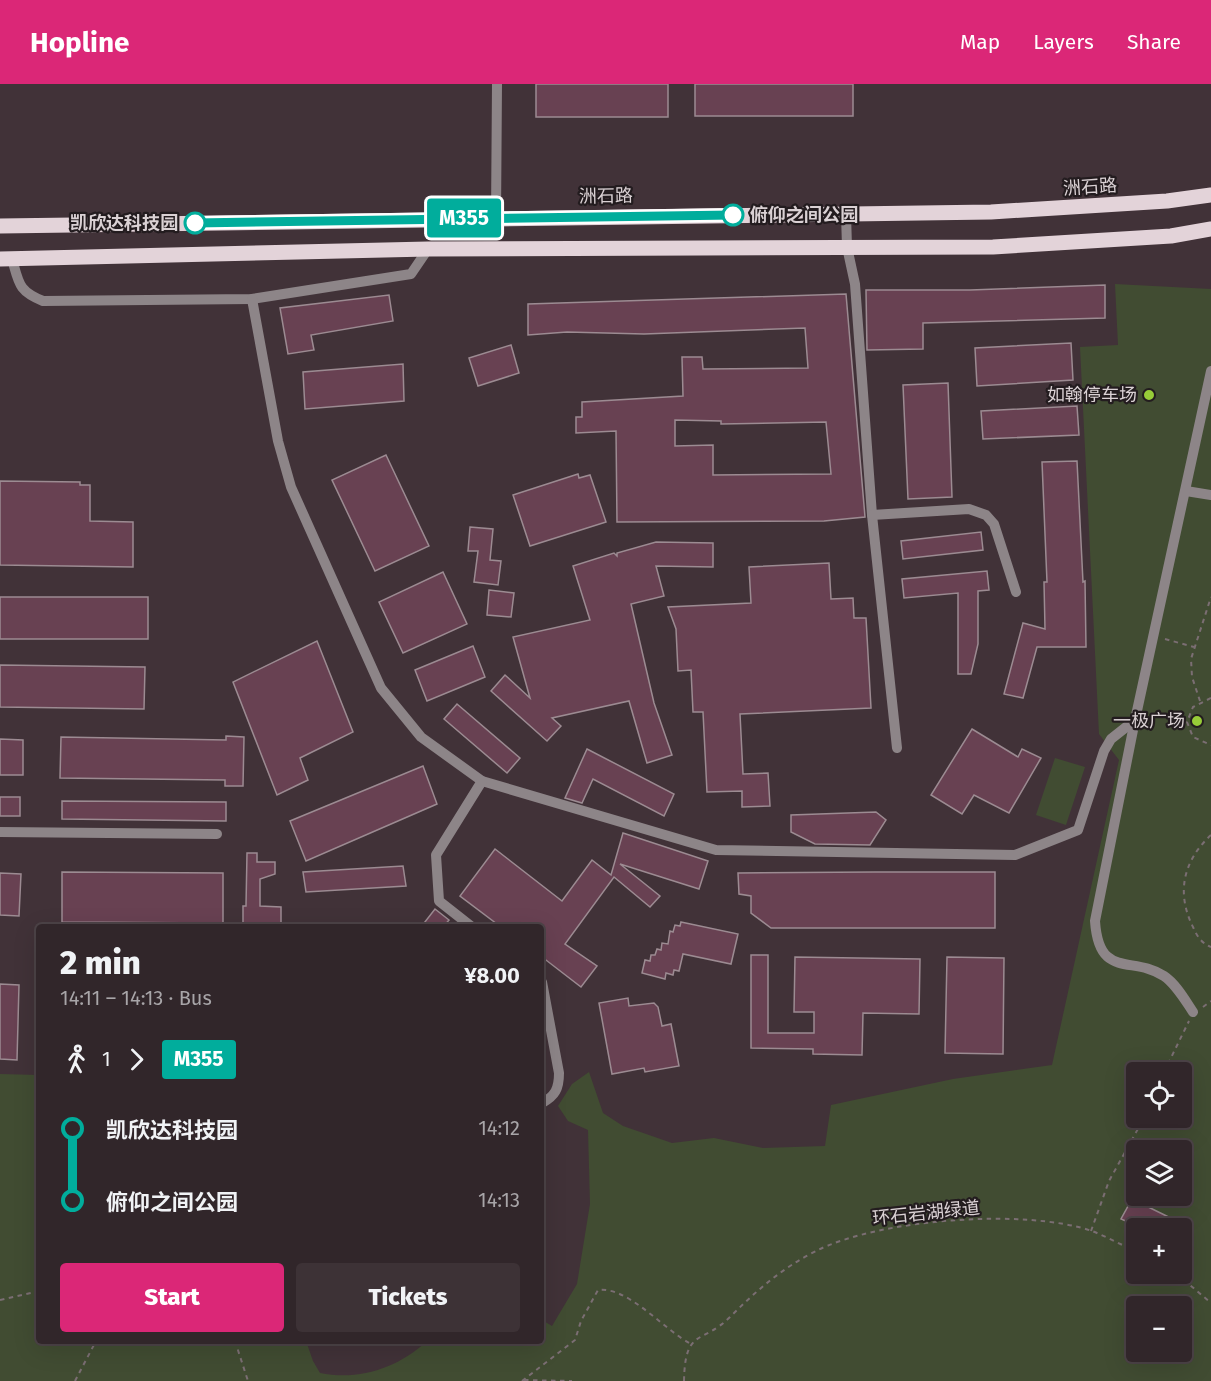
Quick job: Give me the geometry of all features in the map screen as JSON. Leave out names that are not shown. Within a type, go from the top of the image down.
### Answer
[{"type":"main road","name":"洲石路","points":[[0,226],[496,217],[992,212],[1167,201],[1211,195]]},
{"type":"main road","points":[[6,259],[429,249],[993,247],[1171,236],[1211,230]]},
{"type":"street","points":[[496,217],[497,84]]},
{"type":"street","points":[[846,214],[847,247],[855,284],[872,515],[897,748]]},
{"type":"street","points":[[6,259],[20,287],[27,295],[42,301],[252,299],[411,273],[429,249]]},
{"type":"street","points":[[252,299],[278,441],[291,487],[381,688],[421,737],[482,781],[716,850],[1015,855],[1078,830],[1104,750],[1111,739],[1135,720]]},
{"type":"street","points":[[1193,1012],[1164,976],[1110,958],[1100,944],[1096,931],[1097,910],[1135,720],[1211,371]]},
{"type":"street","points":[[1186,491],[1211,495]]},
{"type":"street","points":[[872,515],[969,509],[986,515],[994,524],[1016,592]]},
{"type":"street","points":[[468,924],[439,901],[436,855],[482,781]]},
{"type":"street","points":[[0,832],[217,834]]},
{"type":"street","points":[[544,992],[560,1073],[559,1086],[553,1097],[544,1102]]},
{"type":"path","points":[[1200,701],[1190,668],[1194,647],[1211,597]]},
{"type":"path","points":[[1153,636],[1194,647]]},
{"type":"path","points":[[1211,698],[1200,701],[1188,714],[1188,730],[1200,742],[1211,745]]},
{"type":"path","points":[[1211,835],[1189,862],[1183,888],[1190,921],[1198,939],[1211,947]]},
{"type":"path","points":[[1169,1062],[1193,1012],[1211,1001]]},
{"type":"path","points":[[1091,1231],[1109,1181],[1138,1128]]},
{"type":"path","name":"环石岩湖绿道","points":[[691,1344],[700,1335],[728,1319],[749,1296],[783,1270],[816,1251],[853,1235],[899,1225],[1015,1219],[1091,1231],[1126,1247]]},
{"type":"path","points":[[1189,1284],[1211,1303]]},
{"type":"path","points":[[522,1381],[575,1340],[580,1321],[598,1290],[609,1288],[638,1305],[675,1336],[691,1344],[684,1381]]},
{"type":"path","points":[[0,1300],[36,1292]]},
{"type":"path","points":[[75,1381],[94,1344]]},
{"type":"path","points":[[235,1344],[248,1381]]},
{"type":"path","points":[[522,1381],[572,1381]]},
{"type":"green space","points":[[1115,284],[1211,289],[1211,1381],[0,1381],[0,1074],[36,1075],[36,1344],[307,1344],[320,1373],[349,1375],[363,1374],[391,1365],[404,1359],[423,1344],[544,1344],[544,1321],[552,1326],[577,1284],[590,1204],[588,1130],[568,1121],[558,1106],[572,1084],[589,1072],[603,1113],[623,1126],[672,1143],[714,1138],[763,1148],[825,1146],[831,1105],[953,1079],[1052,1065],[1119,760],[1099,734],[1080,347],[1118,345]]},
{"type":"green space","points":[[1055,758],[1085,767],[1066,825],[1036,815]]},
{"type":"building","points":[[536,84],[668,84],[668,117],[536,117]]},
{"type":"building","points":[[695,84],[853,84],[853,116],[695,116]]},
{"type":"building","points":[[1105,285],[1105,318],[923,323],[923,349],[867,350],[866,290],[970,290]]},
{"type":"building","points":[[846,294],[865,517],[824,521],[617,522],[616,431],[576,433],[576,417],[582,417],[582,402],[683,396],[682,357],[702,357],[703,369],[808,368],[805,328],[644,334],[567,332],[528,335],[528,304]],"holes":[[[675,420],[721,421],[721,424],[826,422],[831,474],[713,475],[713,445],[675,446]]]},
{"type":"building","points":[[389,295],[393,321],[311,335],[314,350],[288,354],[280,308]]},
{"type":"building","points":[[1071,343],[1073,380],[977,386],[975,348]]},
{"type":"building","points":[[511,345],[519,373],[478,386],[469,358]]},
{"type":"building","points":[[403,364],[404,401],[305,409],[303,372]]},
{"type":"building","points":[[948,383],[952,497],[908,499],[903,385]]},
{"type":"building","points":[[1077,406],[1079,435],[983,439],[981,411]]},
{"type":"building","points":[[386,455],[429,546],[375,571],[332,480]]},
{"type":"building","points":[[1077,461],[1083,582],[1085,581],[1086,647],[1037,647],[1023,698],[1004,694],[1023,623],[1045,629],[1044,582],[1047,582],[1042,462]]},
{"type":"building","points":[[578,474],[579,478],[590,475],[606,522],[530,546],[513,495]]},
{"type":"building","points":[[0,481],[80,482],[80,485],[90,485],[90,521],[133,522],[133,567],[0,565]]},
{"type":"building","points":[[470,527],[493,529],[490,560],[501,561],[498,585],[474,582],[478,551],[468,551]]},
{"type":"building","points":[[981,532],[983,550],[903,559],[901,541]]},
{"type":"building","points":[[656,542],[713,543],[713,567],[656,566],[664,596],[631,604],[654,703],[672,755],[647,763],[629,701],[552,718],[561,726],[547,741],[491,691],[505,675],[530,698],[513,637],[590,620],[573,566],[614,553],[617,556],[617,553]]},
{"type":"building","points":[[829,563],[831,599],[853,598],[854,618],[866,618],[871,708],[740,714],[743,774],[768,773],[770,806],[742,807],[742,791],[707,792],[703,712],[693,712],[691,670],[678,671],[676,629],[668,607],[751,603],[749,567]]},
{"type":"building","points":[[987,571],[989,590],[978,591],[978,644],[971,674],[958,674],[958,593],[904,598],[902,579]]},
{"type":"building","points":[[443,572],[467,624],[403,653],[379,602]]},
{"type":"building","points":[[489,590],[514,593],[511,617],[487,615]]},
{"type":"building","points":[[0,597],[148,597],[148,639],[0,639]]},
{"type":"building","points":[[317,641],[353,732],[300,758],[308,780],[277,795],[233,682]]},
{"type":"building","points":[[473,646],[485,677],[427,701],[415,670]]},
{"type":"building","points":[[0,665],[145,667],[144,709],[0,707]]},
{"type":"building","points":[[457,704],[520,758],[507,773],[444,719]]},
{"type":"building","points":[[972,729],[1018,757],[1022,749],[1041,758],[1009,813],[974,795],[962,814],[931,795]]},
{"type":"building","points":[[226,736],[244,737],[243,786],[225,786],[225,780],[60,778],[61,737],[226,740]]},
{"type":"building","points":[[0,739],[23,740],[23,775],[0,775]]},
{"type":"building","points":[[587,749],[674,794],[664,816],[593,779],[582,803],[565,798]]},
{"type":"building","points":[[423,766],[437,804],[306,861],[290,821]]},
{"type":"building","points":[[0,797],[20,797],[20,816],[0,816]]},
{"type":"building","points":[[62,801],[226,802],[226,821],[62,819]]},
{"type":"building","points":[[876,812],[886,820],[870,845],[815,844],[791,832],[791,815]]},
{"type":"building","points":[[623,833],[708,861],[699,889],[620,864],[660,896],[650,907],[614,877],[565,944],[597,966],[581,987],[544,959],[544,924],[497,924],[460,896],[495,849],[562,901],[592,860],[611,875]]},
{"type":"building","points":[[247,853],[257,853],[257,862],[275,862],[275,874],[260,879],[260,906],[281,907],[281,924],[243,924],[243,906],[246,906]]},
{"type":"building","points":[[403,866],[406,886],[306,892],[303,872]]},
{"type":"building","points":[[62,872],[223,873],[223,923],[62,922]]},
{"type":"building","points":[[995,872],[995,928],[771,928],[751,913],[751,896],[739,894],[738,873]]},
{"type":"building","points":[[0,873],[21,874],[19,916],[0,915]]},
{"type":"building","points":[[435,909],[449,920],[446,924],[423,924]]},
{"type":"building","points":[[681,922],[738,934],[731,964],[683,954],[679,971],[674,970],[673,975],[666,973],[665,979],[642,973],[645,960],[650,961],[651,955],[655,955],[657,949],[661,950],[662,943],[668,944],[670,931],[673,932],[675,925],[680,926]]},
{"type":"building","points":[[751,955],[768,955],[768,1033],[814,1033],[814,1012],[794,1012],[795,957],[920,959],[919,1014],[863,1013],[862,1055],[813,1054],[813,1049],[751,1048]]},
{"type":"building","points":[[947,957],[1004,958],[1003,1054],[945,1053]]},
{"type":"building","points":[[0,984],[19,985],[17,1060],[0,1059]]},
{"type":"building","points":[[628,998],[629,1006],[654,1003],[658,1007],[662,1026],[671,1024],[679,1066],[645,1072],[644,1068],[612,1074],[599,1003]]},
{"type":"building","points":[[1128,1206],[1146,1206],[1171,1218],[1126,1218],[1126,1221],[1121,1219]]},
{"type":"bus line","name":"M355","points":[[195,223],[733,215]]},
{"type":"place","name":"俯仰之间公园","points":[[733,215]]},
{"type":"place","name":"凯欣达科技园","points":[[195,223]]},
{"type":"place","name":"如翰停车场","points":[[1149,395]]},
{"type":"place","name":"一极广场","points":[[1197,721]]}]
